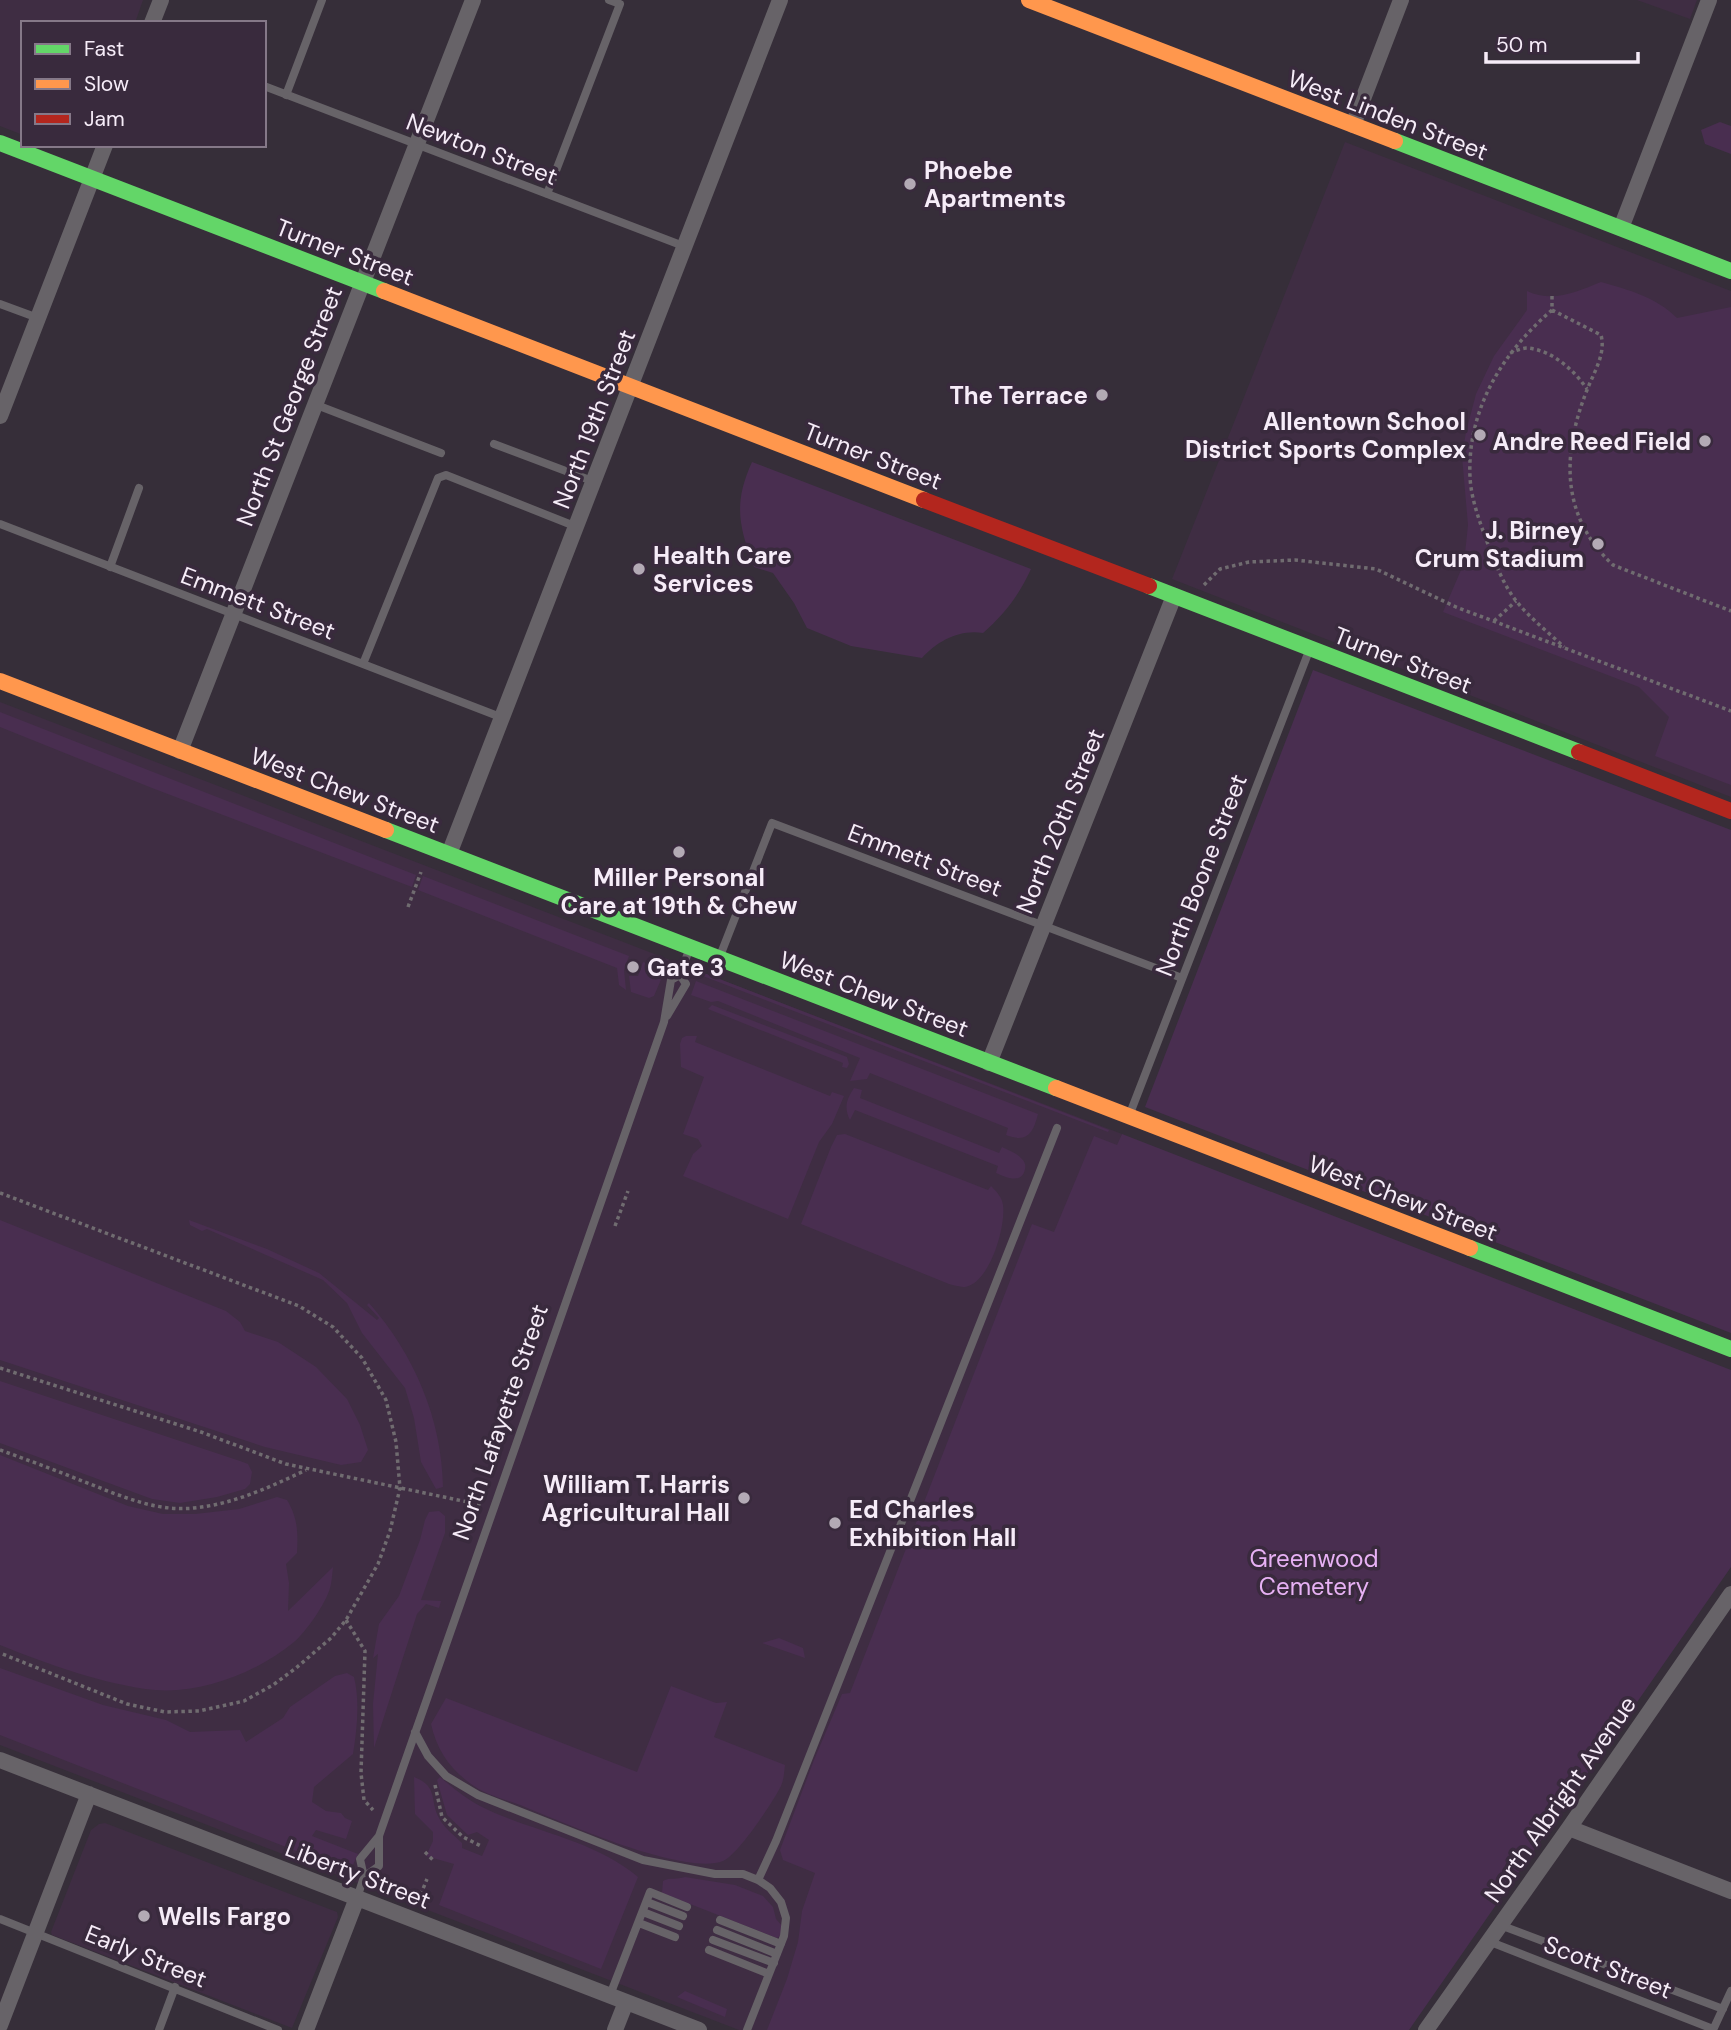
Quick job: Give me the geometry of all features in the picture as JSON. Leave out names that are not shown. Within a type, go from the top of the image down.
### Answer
[{"type":"street","points":[[153,21],[161,0]]},
{"type":"street","name":"North St George Street","points":[[180,751],[473,0]]},
{"type":"street","name":"North 19th Street","points":[[449,854],[780,0]]},
{"type":"street","name":"West Linden Street","points":[[1029,0],[1731,271]]},
{"type":"street","points":[[1353,125],[1401,0]]},
{"type":"street","points":[[1620,228],[1709,0]]},
{"type":"street","name":"Turner Street","points":[[0,143],[1731,811]]},
{"type":"street","points":[[0,416],[104,147]]},
{"type":"street","name":"North 20th Street","points":[[989,1063],[1174,596]]},
{"type":"street","name":"West Chew Street","points":[[0,681],[1731,1349]]},
{"type":"street","name":"North Albright Avenue","points":[[1426,2030],[1731,1594]]},
{"type":"street","name":"Liberty Street","points":[[0,1760],[699,2030]]},
{"type":"street","points":[[0,2025],[89,1794]]},
{"type":"street","points":[[1569,1828],[1731,1891]]},
{"type":"street","name":"North Lafayette Street","points":[[306,2030],[357,1898]]},
{"type":"street","points":[[615,2030],[626,2002]]},
{"type":"lane","points":[[286,95],[322,0]]},
{"type":"lane","points":[[547,194],[620,4],[609,0]]},
{"type":"lane","name":"Newton Street","points":[[266,87],[686,247]]},
{"type":"lane","points":[[0,304],[38,318]]},
{"type":"lane","points":[[314,404],[441,453]]},
{"type":"lane","points":[[495,443],[595,482]]},
{"type":"lane","points":[[363,664],[438,478],[446,475],[577,527]]},
{"type":"lane","points":[[110,566],[139,488]]},
{"type":"lane","name":"Emmett Street","points":[[0,524],[503,718]]},
{"type":"lane","name":"North Boone Street","points":[[1128,1116],[1310,648]]},
{"type":"lane","name":"Emmett Street","points":[[719,958],[772,823],[1182,978]]},
{"type":"lane","name":"North Lafayette Street","points":[[357,1898],[365,1877],[379,1866],[379,1836],[664,1022],[686,985],[680,975],[690,947]]},
{"type":"lane","points":[[758,1880],[776,1842],[1057,1128]]},
{"type":"lane","points":[[415,1732],[428,1756],[446,1776],[478,1795],[643,1860],[715,1874],[743,1874],[770,1888],[782,1902],[786,1918],[785,1936],[747,2030]]},
{"type":"lane","name":"North Lafayette Street","points":[[365,1877],[360,1859],[379,1836]]},
{"type":"lane","points":[[610,1996],[650,1892],[687,1907]]},
{"type":"lane","points":[[647,1902],[683,1916]]},
{"type":"lane","points":[[642,1912],[679,1926]]},
{"type":"lane","name":"Early Street","points":[[0,1919],[278,2030]]},
{"type":"lane","points":[[720,1920],[781,1944]]},
{"type":"lane","points":[[639,1923],[675,1937]]},
{"type":"lane","points":[[1500,1926],[1723,2009]]},
{"type":"lane","points":[[717,1930],[777,1954]]},
{"type":"lane","points":[[713,1940],[774,1963]]},
{"type":"lane","name":"Scott Street","points":[[1488,1941],[1713,2030]]},
{"type":"lane","points":[[709,1950],[769,1973]]},
{"type":"lane","points":[[159,2030],[175,1987]]},
{"type":"lane","points":[[1713,2030],[1731,1991]]},
{"type":"path","points":[[1552,296],[1552,310]]},
{"type":"path","points":[[1552,310],[1528,330],[1488,386],[1471,447],[1470,479],[1477,515],[1493,560],[1516,601],[1565,648]]},
{"type":"path","points":[[1552,310],[1601,335],[1604,348],[1576,419],[1570,445],[1571,499],[1589,535],[1602,555],[1613,565],[1731,611]]},
{"type":"path","points":[[1509,354],[1525,348],[1561,361],[1576,373],[1587,389]]},
{"type":"path","points":[[1202,590],[1206,582],[1220,569],[1250,562],[1295,560],[1376,569],[1456,607],[1731,711]]},
{"type":"path","points":[[1494,621],[1516,601]]},
{"type":"path","points":[[408,907],[421,873]]},
{"type":"path","points":[[615,1226],[628,1191]]},
{"type":"path","points":[[0,1193],[299,1306],[334,1327],[362,1358],[386,1400],[396,1442],[400,1488],[390,1531],[378,1564],[346,1620],[311,1656],[272,1685],[244,1701],[199,1711],[165,1712],[127,1704],[0,1653]]},
{"type":"path","points":[[0,1368],[201,1432],[286,1464],[494,1507]]},
{"type":"path","points":[[0,1450],[129,1499],[160,1507],[193,1508],[230,1502],[261,1491],[307,1469]]},
{"type":"path","points":[[346,1620],[365,1651],[361,1773],[364,1800],[384,1822]]},
{"type":"path","points":[[433,1779],[442,1817],[463,1837],[481,1846]]},
{"type":"path","points":[[425,1852],[434,1861]]},
{"type":"path","points":[[418,1901],[427,1879]]},
{"type":"shaded area","points":[[0,0],[143,0],[136,21],[21,21],[21,134],[0,126]]},
{"type":"shaded area","points":[[1637,0],[1697,0],[1690,19]]},
{"type":"shaded area","name":"Allentown School District Sports Complex","points":[[1345,142],[1731,291],[1731,797],[1172,579]]},
{"type":"shaded area","points":[[0,702],[1122,1134],[772,2030],[739,2030],[0,1745]]},
{"type":"shaded area","points":[[105,1823],[337,1912],[338,1917],[292,2028],[52,1935],[91,1830]]},
{"type":"green space","points":[[1720,122],[1731,126],[1731,154],[1705,144],[1701,130]]},
{"type":"green space","name":"J. Birney Crum Stadium","points":[[1601,282],[1651,299],[1677,318],[1731,307],[1731,785],[1655,756],[1669,717],[1639,687],[1443,612],[1464,563],[1468,525],[1462,456],[1466,432],[1476,394],[1494,356],[1527,310],[1527,291],[1555,296]]},
{"type":"green space","points":[[752,462],[1031,569],[1011,604],[983,633],[966,633],[950,638],[935,646],[922,658],[851,646],[807,628],[773,573],[754,567],[740,515],[742,490]]},
{"type":"green space","points":[[1313,670],[1731,830],[1731,1333],[1145,1107]]},
{"type":"green space","points":[[0,712],[416,875],[412,887],[0,727]]},
{"type":"green space","points":[[423,876],[629,956],[624,970],[626,990],[619,985],[617,968],[418,890]]},
{"type":"green space","points":[[643,962],[665,970],[654,996],[649,998],[631,992],[629,976],[638,976]]},
{"type":"green space","points":[[704,973],[1109,1130],[1108,1132],[703,976]]},
{"type":"green space","points":[[696,981],[1038,1114],[1034,1127],[1024,1137],[1013,1137],[1006,1135],[1008,1128],[870,1073],[867,1079],[850,1081],[860,1058],[718,1001],[711,1002],[691,995]]},
{"type":"green space","points":[[712,1005],[847,1057],[849,1064],[847,1068],[842,1067],[843,1063],[708,1009]]},
{"type":"green space","points":[[686,1036],[697,1036],[695,1042],[830,1096],[832,1092],[844,1096],[832,1124],[819,1142],[788,1219],[683,1176],[693,1154],[702,1146],[698,1139],[683,1134],[704,1077],[681,1067],[680,1044]]},
{"type":"green space","points":[[854,1088],[862,1090],[860,1098],[999,1153],[1002,1147],[1012,1152],[1025,1163],[1023,1174],[1013,1178],[996,1173],[998,1166],[855,1110],[850,1120],[847,1104]]},
{"type":"green space","points":[[845,1134],[988,1190],[991,1186],[997,1192],[1003,1205],[999,1239],[989,1265],[974,1283],[965,1287],[949,1284],[801,1224],[831,1147],[837,1135]]},
{"type":"green space","name":"Greenwood Cemetery","points":[[1122,1134],[1731,1370],[1731,1567],[1409,2030],[767,2030],[787,1979],[798,1942],[802,1911],[815,1873],[783,1860],[780,1850],[814,1760],[842,1694],[850,1693],[1032,1224],[1054,1232],[1094,1136],[1117,1145]]},
{"type":"green space","points":[[0,1220],[226,1311],[240,1322],[245,1331],[278,1342],[316,1367],[347,1399],[360,1425],[368,1450],[361,1462],[341,1465],[265,1447],[0,1360]]},
{"type":"green space","points":[[189,1220],[267,1249],[319,1273],[377,1320],[379,1318],[367,1305],[369,1303],[399,1344],[422,1389],[437,1437],[443,1487],[436,1489],[421,1462],[414,1418],[405,1388],[362,1333],[347,1303],[323,1280],[207,1229],[202,1231],[190,1225]]},
{"type":"green space","points":[[0,1381],[248,1464],[252,1472],[250,1484],[245,1489],[217,1497],[180,1503],[152,1499],[0,1443]]},
{"type":"green space","points":[[0,1455],[128,1506],[163,1514],[195,1514],[239,1509],[277,1497],[287,1500],[295,1519],[297,1539],[297,1553],[286,1564],[289,1583],[288,1611],[333,1567],[328,1594],[304,1631],[280,1653],[229,1679],[191,1688],[155,1690],[116,1684],[0,1645]]},
{"type":"green space","points":[[439,1511],[445,1516],[445,1533],[421,1600],[441,1601],[439,1608],[426,1604],[417,1614],[374,1748],[373,1704],[378,1654],[373,1658],[379,1624],[399,1596],[429,1512]]},
{"type":"green space","points":[[779,1638],[803,1648],[805,1658],[762,1643]]},
{"type":"green space","points":[[0,1668],[103,1705],[166,1720],[190,1732],[240,1730],[246,1742],[283,1718],[290,1707],[335,1676],[347,1673],[354,1677],[357,1696],[353,1754],[314,1787],[312,1802],[326,1811],[341,1813],[352,1821],[346,1839],[316,1830],[312,1836],[358,1854],[352,1867],[345,1870],[0,1735]]},
{"type":"green space","points":[[671,1686],[716,1703],[727,1702],[714,1737],[785,1765],[782,1783],[771,1804],[746,1839],[723,1861],[705,1864],[654,1855],[483,1791],[463,1778],[450,1765],[440,1750],[431,1724],[446,1698],[637,1772]]},
{"type":"green space","points":[[414,1777],[430,1789],[439,1818],[462,1843],[462,1848],[482,1856],[489,1840],[477,1832],[468,1835],[447,1815],[437,1780],[440,1777],[480,1806],[582,1845],[620,1864],[638,1877],[601,1969],[439,1905],[454,1864],[426,1856],[433,1841],[433,1832],[415,1814]]},
{"type":"green space","points":[[685,1877],[735,1885],[763,1896],[773,1907],[776,1919],[783,1927],[781,1935],[777,1938],[662,1893],[663,1881]]},
{"type":"green space","points":[[685,1991],[727,2009],[725,2017],[677,1997]]},
{"type":"traffic: fast","points":[[1395,141],[1731,271]]},
{"type":"traffic: fast","points":[[0,143],[384,291]]},
{"type":"traffic: fast","points":[[1149,586],[1579,752]]},
{"type":"traffic: fast","points":[[386,830],[1056,1088]]},
{"type":"traffic: fast","points":[[1470,1248],[1731,1349]]},
{"type":"traffic: slow","points":[[1029,0],[1395,141]]},
{"type":"traffic: slow","points":[[384,291],[924,500]]},
{"type":"traffic: slow","points":[[0,681],[386,830]]},
{"type":"traffic: slow","points":[[1056,1088],[1470,1248]]},
{"type":"traffic: jam","points":[[924,500],[1149,586]]},
{"type":"traffic: jam","points":[[1579,752],[1731,811]]},
{"type":"place","name":"Phoebe Apartments","points":[[910,184]]},
{"type":"place","name":"The Terrace","points":[[1102,395]]},
{"type":"place","name":"Allentown School District Sports Complex","points":[[1480,435]]},
{"type":"place","name":"Andre Reed Field","points":[[1705,441]]},
{"type":"place","name":"J. Birney Crum Stadium","points":[[1598,544]]},
{"type":"place","name":"Health Care Services","points":[[639,569]]},
{"type":"place","name":"Miller Personal Care at 19th & Chew","points":[[679,852]]},
{"type":"place","name":"Gate 3","points":[[633,967]]},
{"type":"place","name":"William T. Harris Agricultural Hall","points":[[744,1498]]},
{"type":"place","name":"Ed Charles Exhibition Hall","points":[[835,1523]]},
{"type":"place","name":"Wells Fargo","points":[[144,1916]]}]
